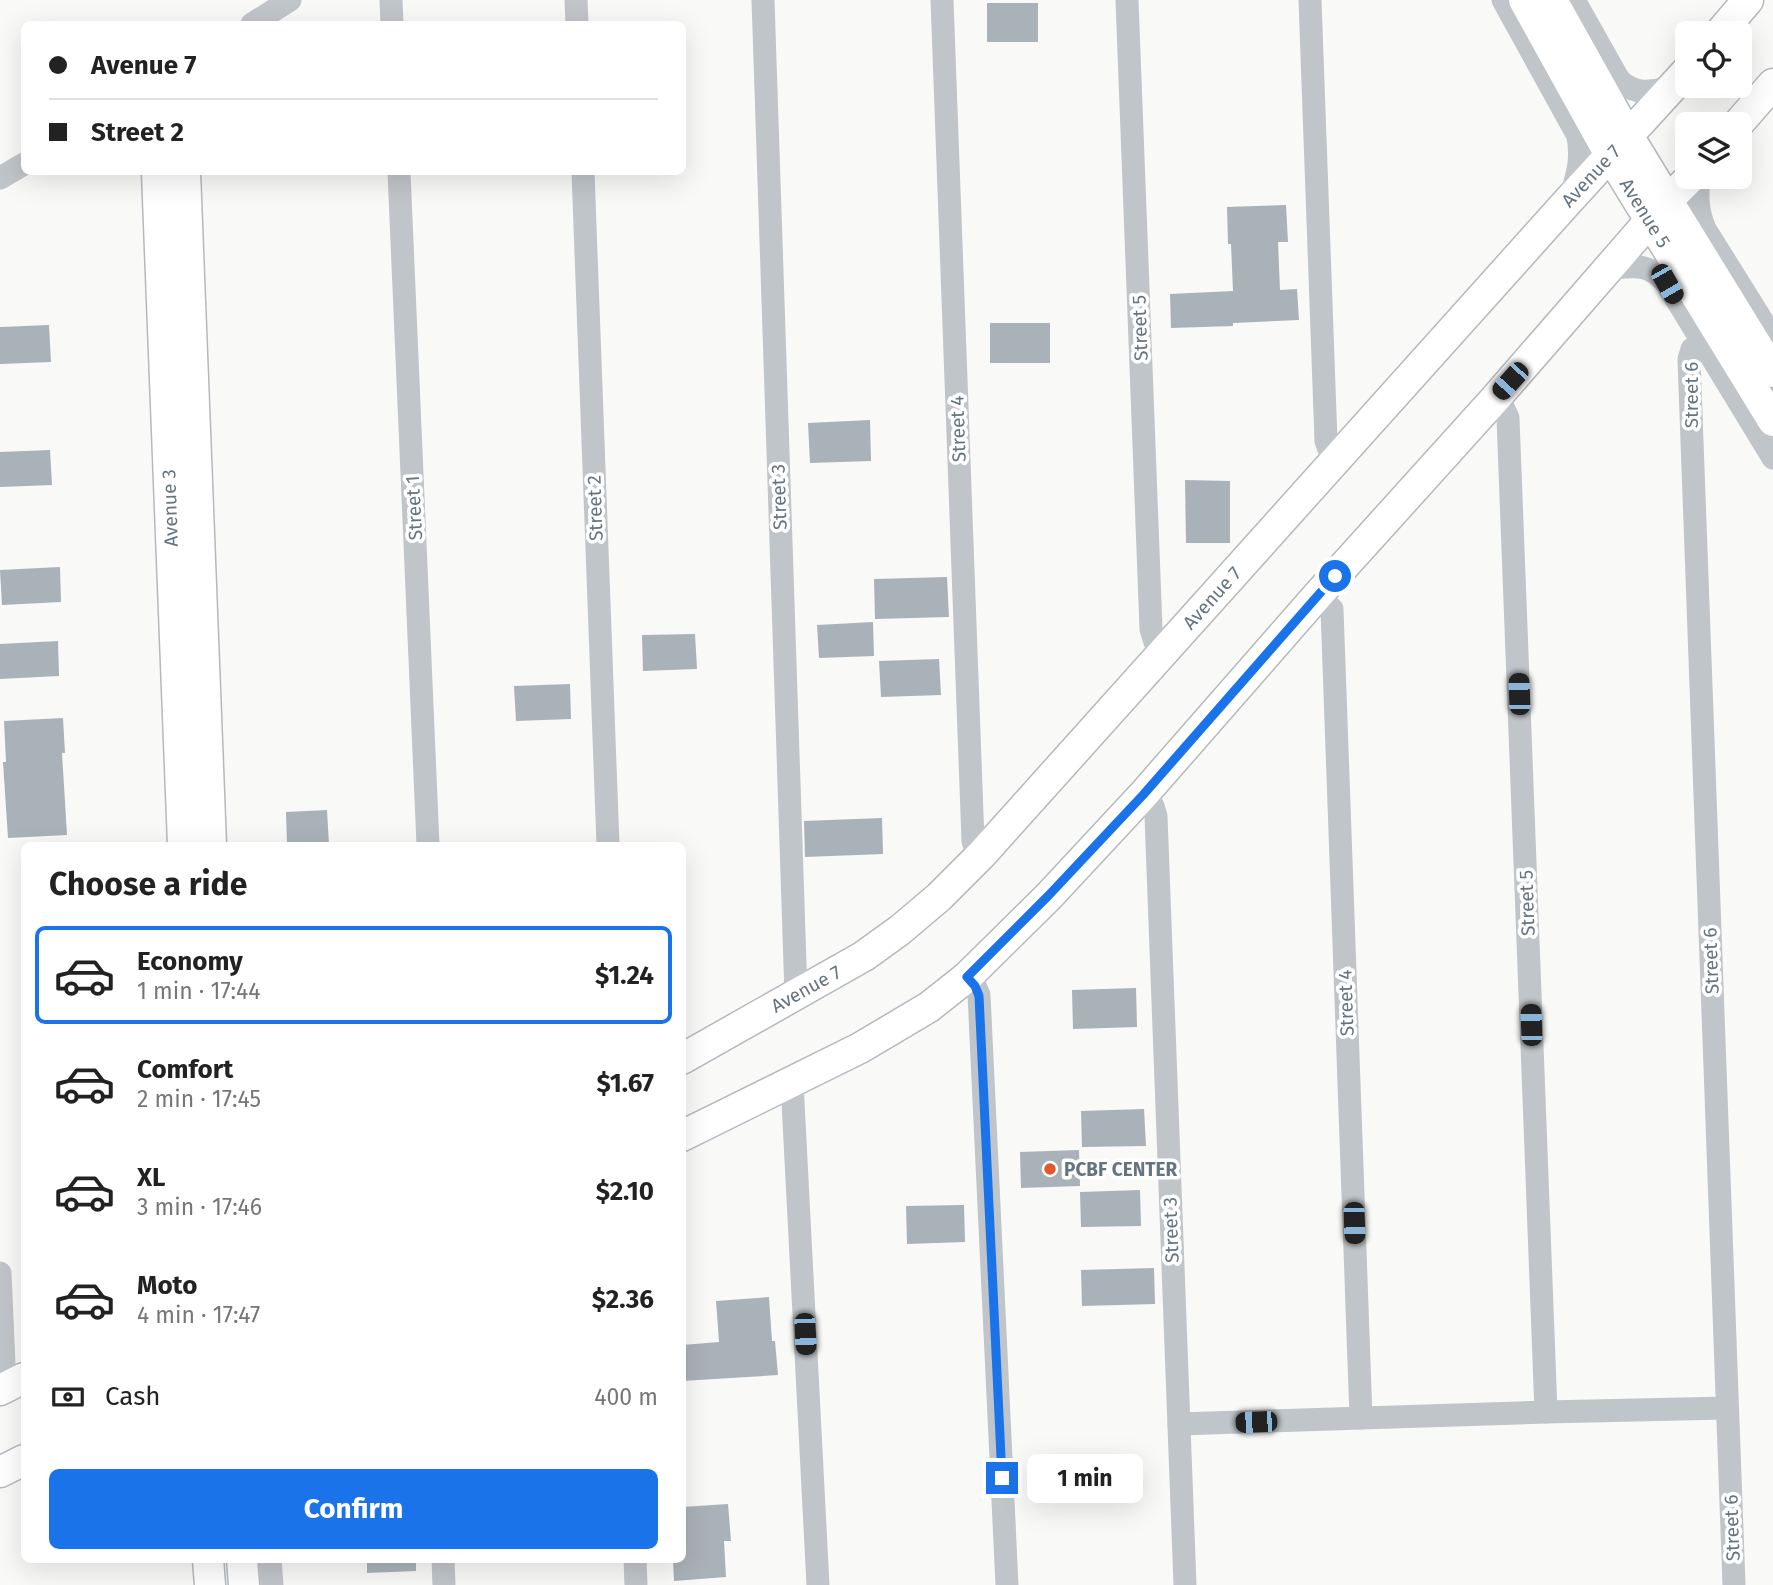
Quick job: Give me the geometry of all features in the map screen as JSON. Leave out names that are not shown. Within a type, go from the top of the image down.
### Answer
[{"type":"main road","name":"Avenue 5","points":[[1524,0],[1585,83]]},
{"type":"main road","name":"Avenue 5","points":[[1552,0],[1585,83],[1658,211],[1685,296],[1773,421]]},
{"type":"main road","points":[[1730,21],[1748,0]]},
{"type":"main road","name":"Avenue 7","points":[[686,1057],[864,956],[939,897],[982,854],[1675,84]]},
{"type":"main road","points":[[1749,112],[1773,85]]},
{"type":"main road","name":"Avenue 5","points":[[1619,145],[1632,192],[1713,258],[1773,372]]},
{"type":"main road","name":"Avenue 3","points":[[157,175],[183,842]]},
{"type":"main road","name":"Avenue 3","points":[[185,175],[211,842]]},
{"type":"main road","points":[[1574,194],[1598,187],[1632,192]]},
{"type":"main road","points":[[686,1134],[860,1048],[929,1007],[967,977],[1143,795],[1679,189]]},
{"type":"main road","points":[[0,1472],[21,1462]]},
{"type":"main road","points":[[208,1563],[210,1585]]},
{"type":"main road","points":[[242,1563],[244,1585]]},
{"type":"street","points":[[257,21],[290,0]]},
{"type":"street","points":[[391,0],[392,21]]},
{"type":"street","points":[[576,0],[577,21]]},
{"type":"street","name":"Street 3","points":[[763,0],[796,994]]},
{"type":"street","name":"Street 4","points":[[942,0],[972,841],[982,854]]},
{"type":"street","name":"Street 5","points":[[1127,0],[1151,629],[1156,642],[1166,650]]},
{"type":"street","points":[[1310,0],[1325,441],[1337,459]]},
{"type":"street","points":[[1503,0],[1585,83]]},
{"type":"street","points":[[1574,0],[1585,83],[1578,136],[1580,166],[1574,194]]},
{"type":"street","points":[[1585,83],[1619,80],[1626,87],[1648,92],[1675,81]]},
{"type":"street","points":[[0,178],[21,166]]},
{"type":"street","name":"Street 1","points":[[399,175],[428,842]]},
{"type":"street","name":"Street 2","points":[[583,175],[608,842]]},
{"type":"street","points":[[1698,189],[1701,219],[1713,258],[1773,338]]},
{"type":"street","points":[[1608,270],[1634,266],[1648,268],[1685,296],[1702,344],[1773,458]]},
{"type":"street","name":"Street 6","points":[[1702,344],[1692,349],[1689,359],[1734,1585]]},
{"type":"street","name":"Street 5","points":[[1494,400],[1503,407],[1508,418],[1546,1412]]},
{"type":"street","name":"Street 4","points":[[1317,596],[1332,609],[1360,1418]]},
{"type":"street","name":"Street 3","points":[[1143,795],[1153,806],[1156,816],[1185,1585]]},
{"type":"street","points":[[967,977],[979,996],[1007,1585]]},
{"type":"street","points":[[792,1083],[818,1585]]},
{"type":"street","points":[[0,1273],[10,1385]]},
{"type":"street","points":[[1179,1424],[1727,1408]]},
{"type":"street","points":[[270,1563],[272,1585]]},
{"type":"street","points":[[443,1563],[444,1585]]},
{"type":"street","points":[[635,1563],[636,1585]]},
{"type":"building","points":[[987,3],[1038,3],[1038,42],[987,42]]},
{"type":"building","points":[[1286,205],[1288,242],[1278,242],[1280,290],[1297,289],[1299,320],[1171,328],[1170,294],[1233,291],[1227,207]]},
{"type":"building","points":[[990,323],[1050,323],[1050,363],[990,363]]},
{"type":"building","points":[[49,325],[51,362],[0,364],[0,327]]},
{"type":"building","points":[[870,420],[871,461],[810,463],[808,423]]},
{"type":"building","points":[[50,450],[52,485],[0,487],[0,452]]},
{"type":"building","points":[[1185,480],[1230,481],[1230,543],[1186,543]]},
{"type":"building","points":[[60,567],[61,602],[2,605],[0,570]]},
{"type":"building","points":[[947,577],[949,617],[875,619],[874,579]]},
{"type":"building","points":[[873,622],[874,656],[819,658],[817,625]]},
{"type":"building","points":[[695,634],[697,669],[643,671],[642,635]]},
{"type":"building","points":[[58,641],[59,676],[0,679],[0,644]]},
{"type":"building","points":[[939,659],[941,695],[881,697],[879,661]]},
{"type":"building","points":[[570,684],[571,719],[516,721],[514,686]]},
{"type":"building","points":[[63,718],[65,753],[62,753],[67,835],[8,838],[3,762],[6,762],[4,721]]},
{"type":"building","points":[[327,810],[329,842],[287,842],[286,812]]},
{"type":"building","points":[[882,818],[883,854],[805,857],[804,821]]},
{"type":"building","points":[[1136,988],[1137,1027],[1073,1029],[1072,990]]},
{"type":"building","points":[[1144,1109],[1146,1146],[1082,1147],[1081,1111]]},
{"type":"building","name":"PCBF CENTER","points":[[1079,1150],[1080,1186],[1021,1188],[1020,1152]]},
{"type":"building","points":[[1140,1190],[1141,1226],[1081,1227],[1080,1192]]},
{"type":"building","points":[[964,1205],[965,1242],[907,1244],[906,1206]]},
{"type":"building","points":[[1154,1268],[1155,1304],[1082,1306],[1081,1270]]},
{"type":"building","points":[[769,1297],[778,1375],[686,1381],[686,1345],[719,1342],[716,1301]]},
{"type":"building","points":[[728,1504],[731,1541],[724,1541],[726,1577],[674,1581],[673,1563],[686,1563],[686,1507]]},
{"type":"building","points":[[367,1563],[416,1563],[416,1571],[367,1573]]},
{"type":"place","name":"PCBF CENTER","points":[[1050,1169]]},
{"type":"route","points":[[1002,1478],[979,996],[967,977],[1143,795],[1335,576]]}]
